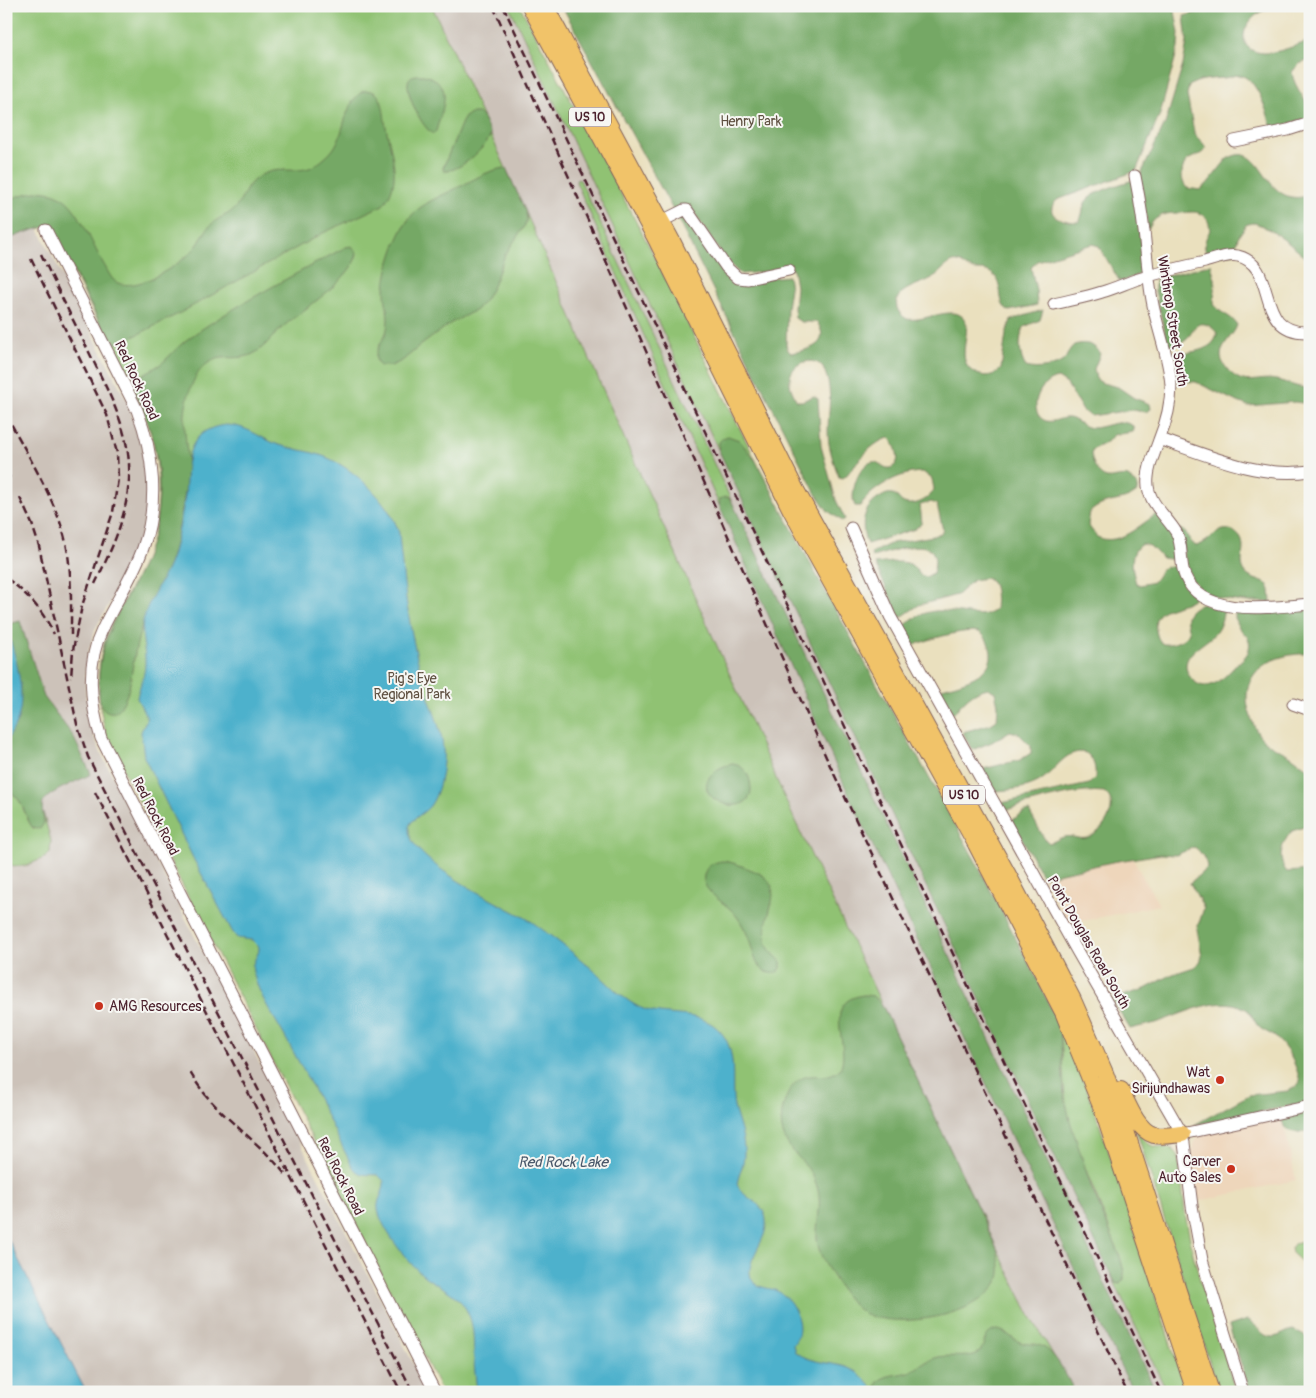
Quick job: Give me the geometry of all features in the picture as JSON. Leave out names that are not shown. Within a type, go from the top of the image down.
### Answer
[{"type":"highway","name":"US 10","points":[[530,6],[656,224],[791,510],[976,844],[1063,1012],[1103,1110],[1195,1392]]},
{"type":"highway","name":"US 10","points":[[545,6],[656,224],[795,488],[1011,881],[1078,1010],[1105,1073],[1125,1128],[1211,1392]]},
{"type":"highway","points":[[1078,1010],[1142,1127],[1154,1135],[1182,1134]]},
{"type":"street","points":[[1234,141],[1288,130],[1310,123]]},
{"type":"street","name":"Winthrop Street South","points":[[1135,176],[1143,217],[1152,300],[1170,382],[1169,410],[1149,471],[1148,488],[1154,503],[1174,528],[1180,541],[1181,562],[1186,577],[1192,588],[1203,597],[1215,603],[1264,608],[1310,604]]},
{"type":"street","points":[[656,224],[687,210],[726,267],[738,278],[753,278],[789,270]]},
{"type":"street","name":"Red Rock Road","points":[[46,230],[137,410],[146,434],[152,466],[152,505],[145,541],[132,574],[101,632],[94,659],[92,691],[99,731],[123,784],[435,1392]]},
{"type":"street","points":[[1054,304],[1098,293],[1149,276],[1221,258],[1238,256],[1249,262],[1260,275],[1269,305],[1276,319],[1291,331],[1310,332]]},
{"type":"street","points":[[1160,439],[1209,456],[1258,469],[1287,473],[1310,471]]},
{"type":"street","name":"Point Douglas Road South","points":[[851,528],[894,622],[1077,952],[1182,1134],[1194,1222],[1202,1260],[1243,1392]]},
{"type":"street","points":[[1293,704],[1310,710]]},
{"type":"street","points":[[1182,1134],[1310,1106]]},
{"type":"shaded area","points":[[432,6],[509,6],[1167,1392],[1075,1392],[1030,1315],[796,823],[625,440],[525,210]]},
{"type":"shaded area","points":[[36,224],[128,403],[142,443],[146,466],[146,513],[141,535],[127,571],[96,628],[88,653],[85,674],[86,697],[94,736],[103,757],[428,1392],[86,1392],[6,1235],[6,742],[13,730],[11,643],[6,629],[6,238]]},
{"type":"shaded area","points":[[1131,856],[1159,905],[1069,924],[1042,875]]},
{"type":"shaded area","points":[[1282,1117],[1296,1180],[1198,1201],[1192,1152],[1197,1138],[1202,1134]]},
{"type":"green space","name":"Pig's Eye Regional Park","points":[[6,6],[432,6],[525,210],[625,440],[796,823],[1006,1267],[1030,1315],[1075,1392],[442,1392],[108,740],[99,696],[99,667],[105,638],[141,569],[154,532],[158,497],[157,463],[144,411],[46,219],[6,238]]},
{"type":"green space","points":[[509,6],[520,6],[647,242],[756,461],[739,440],[718,447],[719,451]]},
{"type":"green space","name":"Henry Park","points":[[562,6],[1174,6],[1179,33],[1178,48],[1160,114],[1136,171],[1057,200],[1052,210],[1053,214],[1061,219],[1078,222],[1085,203],[1093,195],[1133,180],[1145,272],[1120,282],[1099,246],[1092,244],[1037,261],[1031,268],[1037,305],[1009,311],[1002,303],[999,286],[994,275],[987,271],[971,269],[960,263],[953,262],[932,278],[903,292],[899,296],[897,308],[907,319],[920,319],[948,313],[960,315],[965,320],[966,327],[964,354],[966,363],[970,370],[986,376],[994,374],[1001,369],[1006,334],[1011,320],[1043,310],[1040,320],[1024,327],[1022,332],[1020,342],[1021,353],[1026,367],[1035,369],[1052,366],[1062,362],[1074,345],[1089,344],[1100,354],[1094,369],[1096,379],[1102,383],[1118,387],[1134,398],[1150,404],[1151,409],[1146,412],[1132,410],[1091,416],[1083,411],[1067,384],[1058,378],[1051,380],[1040,391],[1036,405],[1040,417],[1046,421],[1069,418],[1089,428],[1115,423],[1130,424],[1134,427],[1133,432],[1113,435],[1107,442],[1093,449],[1091,454],[1094,465],[1101,475],[1107,478],[1128,477],[1137,484],[1137,492],[1131,496],[1096,507],[1090,512],[1088,525],[1097,537],[1113,539],[1129,533],[1157,514],[1174,538],[1177,560],[1162,558],[1150,546],[1142,544],[1135,552],[1132,562],[1136,583],[1140,585],[1153,582],[1162,569],[1168,567],[1177,568],[1183,584],[1195,597],[1162,612],[1158,616],[1156,630],[1158,638],[1163,644],[1178,642],[1185,638],[1189,632],[1188,614],[1202,603],[1224,610],[1216,632],[1194,651],[1187,660],[1186,669],[1198,684],[1209,686],[1221,680],[1247,654],[1250,645],[1249,641],[1237,624],[1235,611],[1310,609],[1310,654],[1296,654],[1283,657],[1271,661],[1261,668],[1253,676],[1248,687],[1247,699],[1255,728],[1262,739],[1310,769],[1310,825],[1292,831],[1285,840],[1281,856],[1287,872],[1310,870],[1310,1102],[1194,1125],[1249,1095],[1288,1091],[1296,1087],[1300,1082],[1294,1063],[1283,1045],[1274,1036],[1260,1028],[1244,1008],[1234,1004],[1212,1004],[1156,1023],[1130,1029],[1112,999],[1145,989],[1173,974],[1194,967],[1200,962],[1202,956],[1197,929],[1204,908],[1190,883],[1207,868],[1203,856],[1194,847],[1176,855],[1161,854],[1112,862],[1043,877],[1012,820],[1029,811],[1044,838],[1049,843],[1067,837],[1087,838],[1099,831],[1108,818],[1111,811],[1109,797],[1104,792],[1081,792],[1006,810],[1002,803],[1089,784],[1095,778],[1093,761],[1086,753],[1072,754],[1038,782],[1023,788],[995,791],[983,769],[1020,760],[1031,753],[1031,746],[1018,733],[1010,731],[992,742],[972,750],[963,732],[991,724],[997,720],[998,705],[995,692],[988,688],[982,689],[964,701],[953,714],[939,689],[966,681],[982,672],[991,658],[990,648],[985,637],[979,632],[973,631],[946,635],[914,645],[904,626],[918,616],[931,612],[942,611],[977,615],[991,613],[995,609],[996,602],[992,581],[985,578],[973,580],[957,595],[919,605],[900,618],[875,564],[902,562],[910,564],[921,575],[926,577],[933,573],[935,559],[932,551],[925,547],[916,546],[872,557],[871,553],[892,543],[941,533],[943,530],[937,505],[932,502],[920,505],[922,523],[915,529],[867,544],[863,524],[864,518],[870,506],[886,494],[894,494],[902,502],[908,504],[926,499],[934,489],[932,479],[923,472],[896,478],[872,493],[860,506],[855,506],[853,495],[859,474],[867,464],[872,462],[888,468],[894,466],[898,456],[895,447],[889,438],[879,442],[865,453],[845,477],[839,477],[829,444],[830,396],[827,377],[819,364],[813,361],[806,362],[795,368],[791,374],[792,391],[797,401],[814,396],[818,399],[821,446],[836,500],[845,519],[842,521],[828,511],[816,494],[677,218],[685,215],[725,273],[734,281],[788,276],[790,288],[787,308],[786,345],[791,353],[811,348],[820,341],[822,336],[817,322],[801,322],[795,318],[796,287],[793,269],[741,274],[734,269],[721,253],[690,207],[673,210]]},
{"type":"green space","points":[[1201,6],[1274,6],[1255,16],[1245,29],[1244,40],[1246,45],[1256,52],[1276,52],[1310,41],[1310,60],[1299,64],[1292,72],[1293,78],[1307,106],[1310,118],[1272,128],[1256,88],[1245,77],[1238,75],[1201,81],[1189,86],[1187,95],[1194,132],[1206,149],[1185,163],[1182,173],[1183,181],[1187,188],[1200,190],[1227,159],[1240,155],[1250,157],[1272,185],[1282,193],[1294,197],[1310,195],[1310,263],[1300,252],[1284,240],[1254,223],[1246,225],[1238,237],[1234,253],[1207,257],[1205,244],[1210,227],[1207,219],[1198,212],[1171,213],[1160,216],[1154,220],[1148,230],[1140,176],[1165,124],[1183,65],[1187,41],[1184,16],[1198,12]]},
{"type":"green space","points":[[424,75],[434,79],[443,90],[443,106],[434,134],[425,126],[415,110],[409,92],[408,84],[410,77]]},
{"type":"green space","points":[[363,91],[375,93],[382,102],[393,157],[393,186],[383,205],[323,233],[180,313],[123,342],[111,344],[51,227],[35,230],[6,240],[6,201],[28,193],[45,192],[59,196],[70,204],[79,216],[110,276],[116,282],[129,285],[150,279],[167,270],[190,253],[210,225],[235,208],[248,186],[261,175],[276,171],[305,169],[319,163],[326,157],[339,138],[351,104]]},
{"type":"green space","points":[[472,113],[478,113],[483,118],[491,135],[483,147],[471,158],[458,167],[444,171],[443,168],[462,122],[465,117]]},
{"type":"green space","points":[[506,168],[525,210],[527,219],[505,255],[493,286],[485,300],[476,310],[451,323],[402,361],[391,366],[380,366],[377,362],[376,353],[386,334],[388,324],[385,291],[387,272],[398,238],[408,220],[418,209],[434,199],[487,173]]},
{"type":"green space","points":[[577,179],[580,180],[733,504],[727,497],[719,505],[576,182]]},
{"type":"green space","points":[[352,246],[357,253],[353,263],[347,273],[326,293],[284,326],[253,354],[245,357],[214,360],[201,369],[193,383],[185,414],[188,470],[186,488],[174,548],[168,568],[146,613],[137,644],[126,698],[118,711],[106,711],[101,704],[99,696],[99,673],[102,655],[114,622],[146,556],[154,532],[159,491],[159,476],[154,446],[145,416],[133,387],[135,383],[141,376],[162,363],[189,338],[211,323],[287,278],[346,247]]},
{"type":"green space","points":[[1211,264],[1215,280],[1214,304],[1237,325],[1223,347],[1222,362],[1234,376],[1240,379],[1251,381],[1269,379],[1310,388],[1310,404],[1295,402],[1248,406],[1196,382],[1175,381],[1170,355],[1205,348],[1215,340],[1217,333],[1209,326],[1200,324],[1194,328],[1185,340],[1168,346],[1155,291],[1155,279]]},
{"type":"green space","points":[[728,436],[739,440],[756,461],[825,591],[974,858],[1060,1027],[1064,1093],[1070,1121],[1092,1189],[1119,1253],[1124,1272],[1124,1279],[1120,1284],[1116,1283],[1110,1273],[719,451],[719,442]]},
{"type":"green space","points":[[729,498],[733,504],[1156,1392],[1133,1392],[853,804],[719,505],[720,499]]},
{"type":"green space","points":[[1179,529],[1196,546],[1223,530],[1230,530],[1235,533],[1242,542],[1242,566],[1244,571],[1249,576],[1268,585],[1271,602],[1237,601],[1214,596],[1204,591],[1190,575]]},
{"type":"green space","points":[[20,621],[44,697],[73,736],[91,774],[57,791],[46,799],[42,805],[44,823],[40,829],[32,827],[16,796],[6,791],[6,742],[18,720],[11,643],[6,625]]},
{"type":"green space","points":[[733,764],[738,765],[747,773],[751,790],[748,799],[741,804],[732,805],[722,803],[714,798],[708,791],[707,783],[712,774],[717,770]]},
{"type":"green space","points":[[6,791],[12,793],[20,801],[34,829],[44,823],[43,812],[51,841],[50,853],[46,857],[26,866],[12,866],[6,859]]},
{"type":"green space","points":[[722,861],[734,863],[752,870],[771,884],[772,902],[765,933],[768,947],[781,962],[781,968],[777,973],[771,973],[761,968],[755,959],[748,937],[740,921],[733,912],[711,893],[704,882],[707,868]]},
{"type":"green space","points":[[864,995],[873,996],[882,1005],[997,1249],[1000,1274],[997,1282],[988,1294],[973,1304],[937,1317],[917,1320],[879,1318],[865,1314],[847,1298],[828,1268],[819,1249],[817,1233],[819,1197],[814,1178],[793,1152],[783,1134],[781,1122],[783,1107],[793,1086],[808,1076],[829,1075],[840,1069],[843,1059],[840,1014],[843,1006],[851,999]]},
{"type":"green space","points":[[1060,1027],[1090,1097],[1186,1392],[1167,1392],[1110,1273],[1116,1283],[1120,1284],[1124,1272],[1122,1265],[1075,1140],[1067,1110]]},
{"type":"green space","points":[[1310,1111],[1310,1131],[1291,1131],[1285,1127],[1280,1117]]},
{"type":"green space","points":[[1135,1126],[1143,1139],[1150,1145],[1173,1149],[1178,1155],[1186,1219],[1193,1254],[1236,1392],[1219,1392]]},
{"type":"green space","points":[[1310,1239],[1310,1276],[1303,1263],[1292,1253],[1291,1248],[1295,1243]]},
{"type":"green space","points":[[1247,1320],[1270,1337],[1293,1330],[1310,1339],[1310,1392],[1250,1392],[1229,1326]]},
{"type":"green space","points":[[996,1330],[1003,1331],[1022,1343],[1037,1344],[1045,1348],[1056,1359],[1075,1392],[876,1392],[876,1385],[882,1378],[907,1373],[931,1359],[943,1356],[970,1356],[978,1353],[987,1335]]},
{"type":"water","name":"Red Rock Lake","points":[[226,425],[246,429],[276,444],[315,453],[332,460],[368,486],[387,509],[399,533],[413,642],[422,677],[440,729],[443,751],[442,773],[435,796],[430,806],[410,824],[411,837],[420,851],[435,864],[475,891],[532,922],[572,952],[635,1005],[650,1011],[702,1019],[711,1023],[719,1030],[729,1047],[734,1107],[744,1148],[744,1159],[737,1184],[745,1195],[760,1206],[766,1217],[765,1233],[750,1267],[752,1280],[757,1285],[776,1290],[784,1295],[795,1310],[799,1329],[797,1339],[793,1345],[795,1352],[806,1358],[847,1367],[866,1380],[875,1392],[477,1392],[472,1327],[466,1309],[454,1295],[427,1278],[413,1266],[385,1228],[378,1210],[384,1181],[378,1175],[359,1173],[351,1164],[305,1074],[259,991],[252,968],[259,947],[252,940],[237,938],[232,931],[194,860],[144,757],[141,732],[147,718],[137,698],[145,668],[143,622],[148,605],[169,564],[174,548],[180,526],[188,459],[192,446],[206,431]]},
{"type":"water","points":[[6,629],[18,669],[21,701],[18,719],[6,742]]},
{"type":"water","points":[[6,1235],[86,1392],[6,1392]]},
{"type":"railway","points":[[493,6],[826,757],[1127,1392]]},
{"type":"railway","points":[[503,6],[1161,1392]]},
{"type":"railway","points":[[41,254],[111,397],[127,445],[129,480],[125,508],[112,546],[95,584]]},
{"type":"railway","points":[[31,259],[107,415],[117,453],[118,479],[113,512],[82,606],[73,650],[71,678]]},
{"type":"railway","points":[[6,414],[48,494],[62,527],[66,543],[71,589],[71,635]]},
{"type":"railway","points":[[6,471],[10,478]]},
{"type":"railway","points":[[20,498],[32,524],[39,546],[77,724],[88,757],[413,1392]]},
{"type":"railway","points":[[6,578],[34,603],[54,634]]},
{"type":"railway","points":[[95,792],[401,1392]]},
{"type":"railway","points":[[190,1072],[210,1100],[261,1148],[285,1174]]},
{"type":"place","name":"AMG Resources","points":[[99,1006]]},
{"type":"place","name":"Wat Sirijundhawas","points":[[1220,1080]]},
{"type":"place","name":"Carver Auto Sales","points":[[1231,1169]]}]
